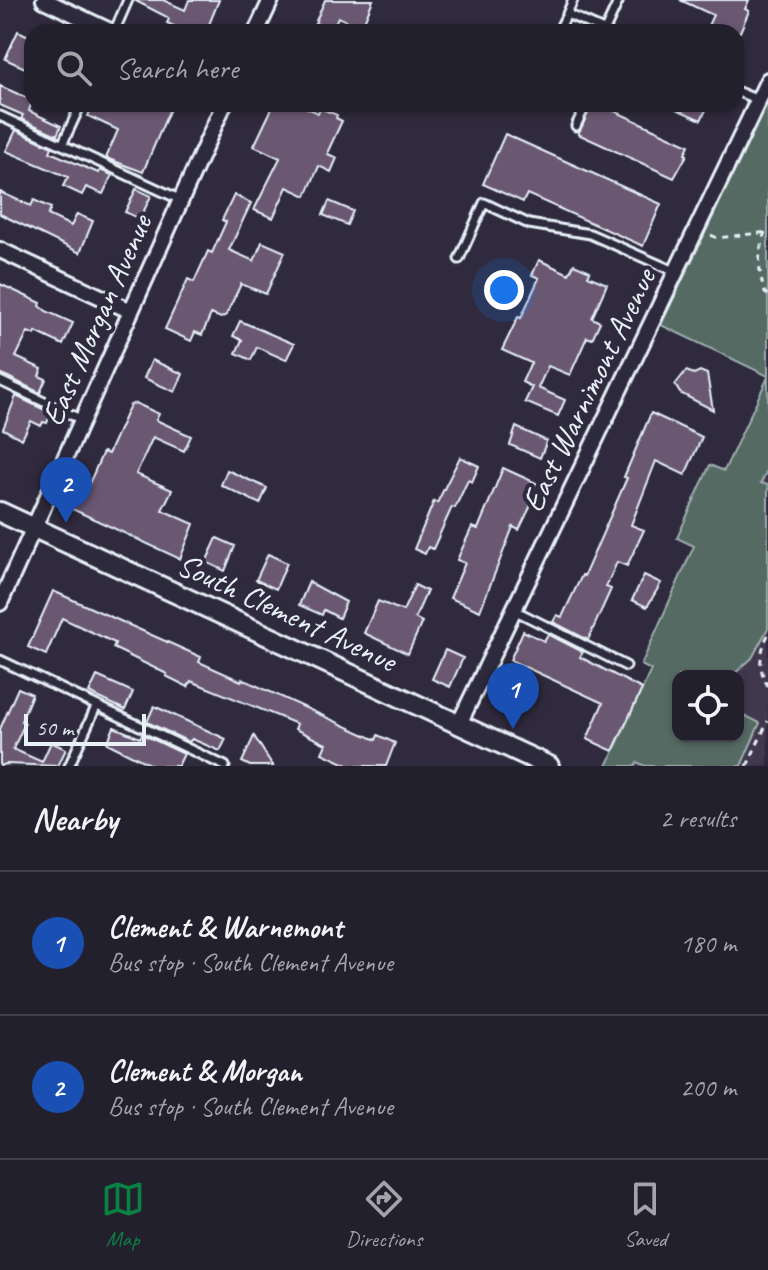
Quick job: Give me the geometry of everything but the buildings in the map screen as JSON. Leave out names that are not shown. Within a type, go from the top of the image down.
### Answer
[{"type":"street","points":[[44,0],[96,24]]},
{"type":"street","points":[[260,24],[271,0]]},
{"type":"street","name":"East Warnimont Avenue","points":[[459,724],[768,80]]},
{"type":"street","name":"East Morgan Avenue","points":[[0,603],[220,112]]},
{"type":"street","points":[[0,250],[131,311]]},
{"type":"street","name":"South Clement Avenue","points":[[0,512],[549,766]]},
{"type":"lane","points":[[117,24],[128,0]]},
{"type":"lane","points":[[562,24],[573,0]]},
{"type":"lane","points":[[610,24],[619,0]]},
{"type":"lane","points":[[567,14],[591,24]]},
{"type":"lane","points":[[744,94],[758,100]]},
{"type":"lane","points":[[62,145],[77,112]]},
{"type":"lane","points":[[576,126],[582,112]]},
{"type":"lane","points":[[0,116],[181,200]]},
{"type":"lane","points":[[459,259],[484,203],[529,224],[590,234],[676,272]]},
{"type":"lane","points":[[0,381],[82,420]]},
{"type":"lane","points":[[514,610],[626,666]]},
{"type":"lane","points":[[0,660],[225,766]]},
{"type":"lane","points":[[69,766],[96,707]]},
{"type":"path","points":[[711,235],[717,238],[766,232],[758,252],[758,271],[768,295]]},
{"type":"path","points":[[768,635],[761,653],[768,686]]},
{"type":"path","points":[[747,766],[756,739],[768,721]]},
{"type":"shaded area","points":[[768,468],[768,766],[635,766],[672,683],[672,742],[744,742],[744,670],[678,670]]},
{"type":"green space","points":[[768,102],[768,376],[661,325]]},
{"type":"green space","points":[[768,377],[768,468],[761,483],[768,485],[768,628],[752,658],[739,670],[672,670],[672,742],[744,742],[744,715],[760,723],[741,766],[645,766],[637,762],[635,766],[607,766],[651,670],[641,665],[694,546],[677,538],[710,465],[724,471]]},
{"type":"place","name":"Clement & Morgan","points":[[66,523]]},
{"type":"place","name":"Clement & Warnemont","points":[[513,729]]}]
